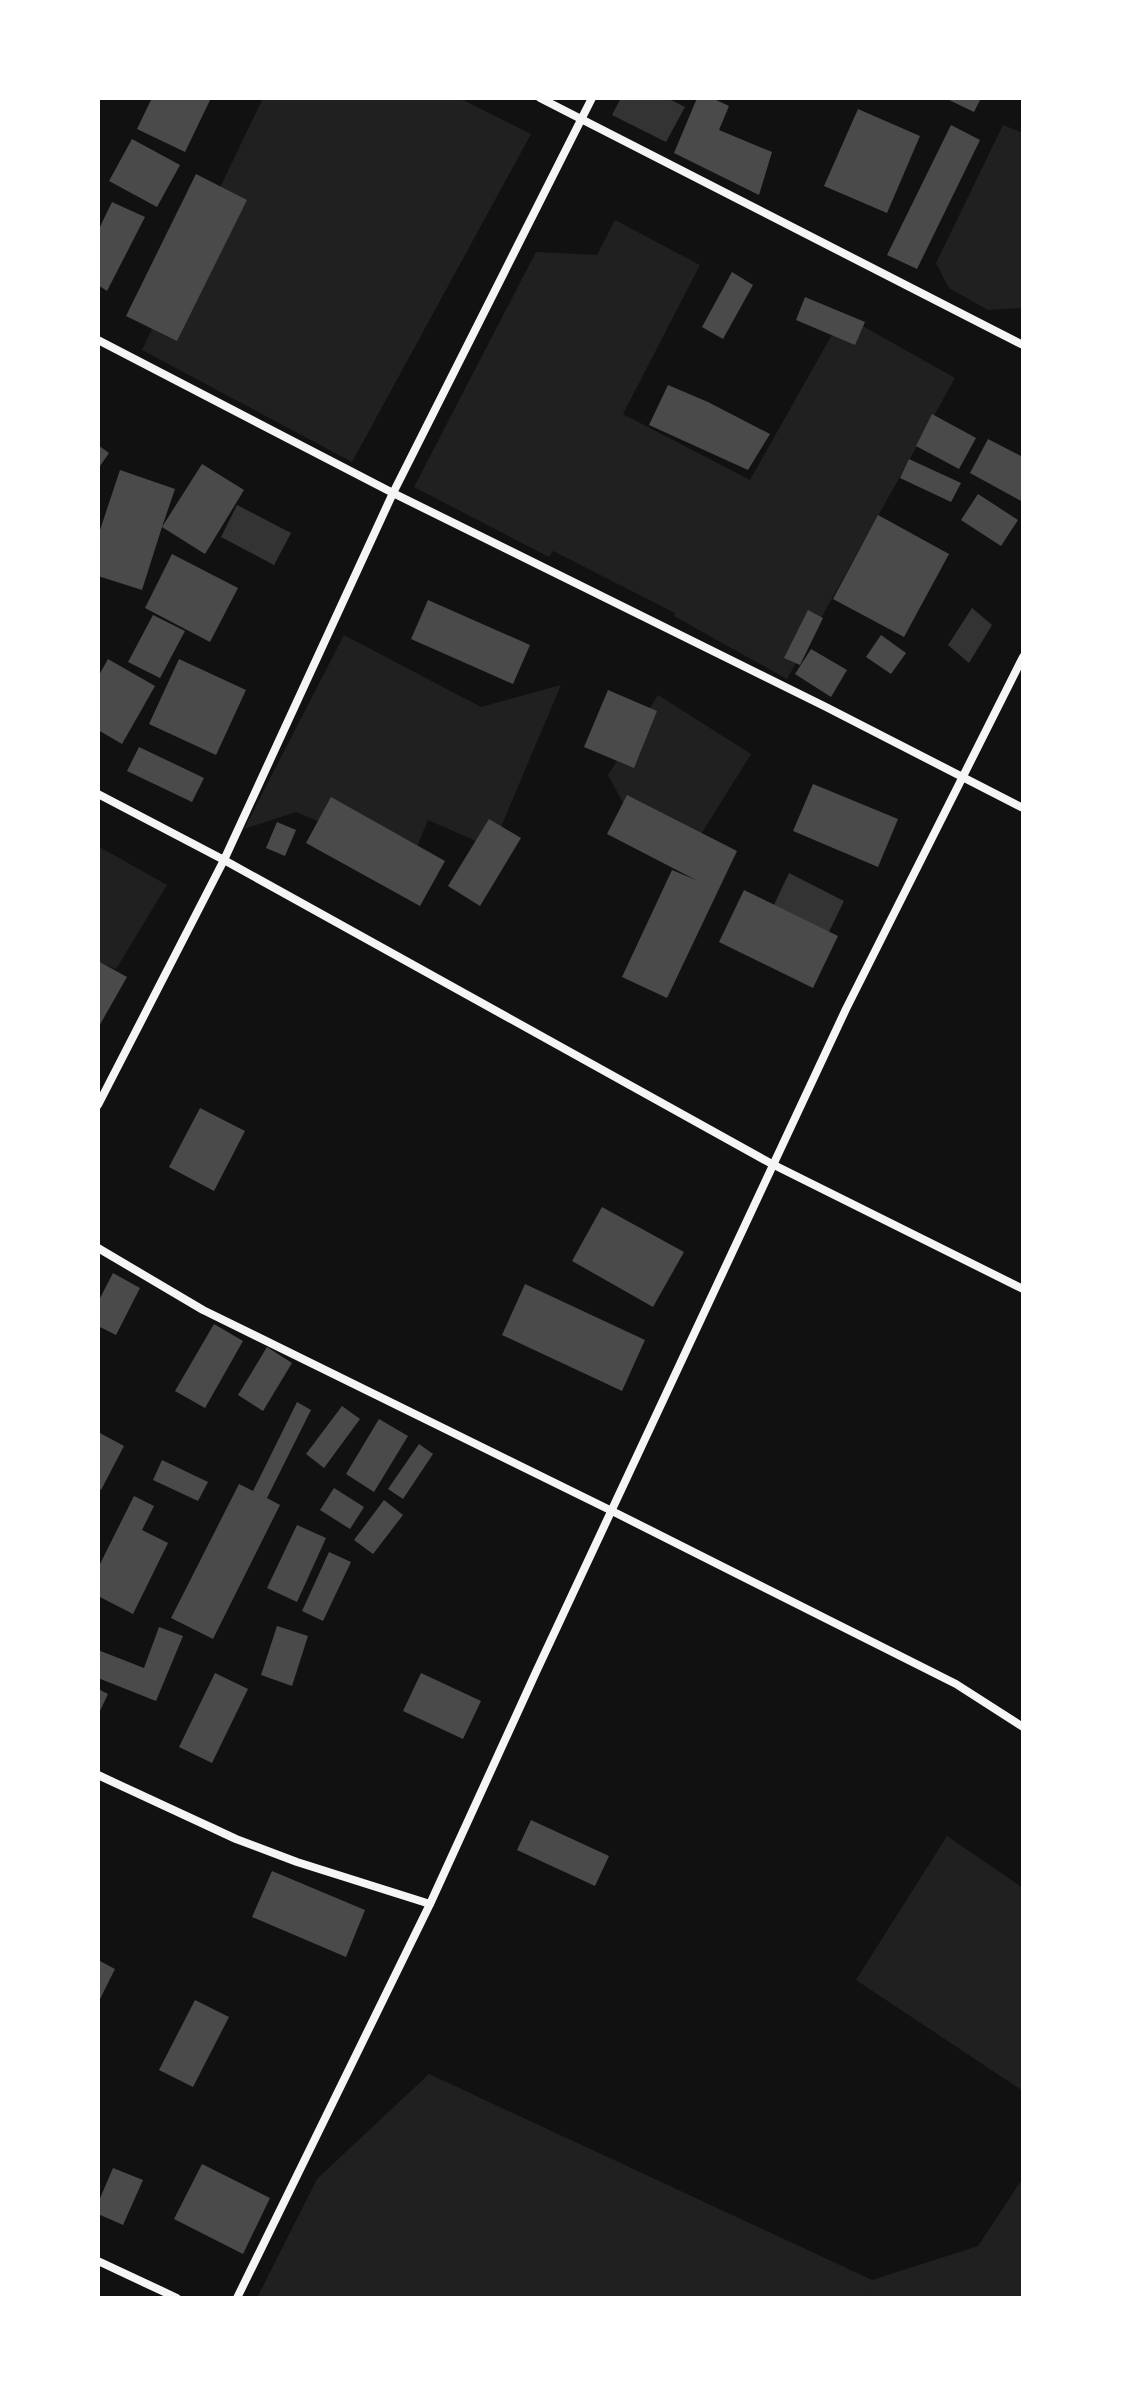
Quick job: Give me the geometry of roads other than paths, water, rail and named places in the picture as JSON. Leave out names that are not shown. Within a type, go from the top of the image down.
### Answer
[{"type":"street","points":[[540,98],[1023,345]]},
{"type":"street","points":[[98,1105],[224,860],[393,493],[592,98]]},
{"type":"street","points":[[98,340],[393,493],[1023,808]]},
{"type":"street","points":[[237,2298],[430,1904],[846,1009],[1023,657]]},
{"type":"street","points":[[98,794],[224,860],[772,1164],[1023,1289]]},
{"type":"street","points":[[98,1248],[203,1310],[956,1684],[1023,1727]]},
{"type":"street","points":[[98,1775],[236,1839],[297,1862],[430,1904]]},
{"type":"street","points":[[98,2261],[177,2298]]}]
